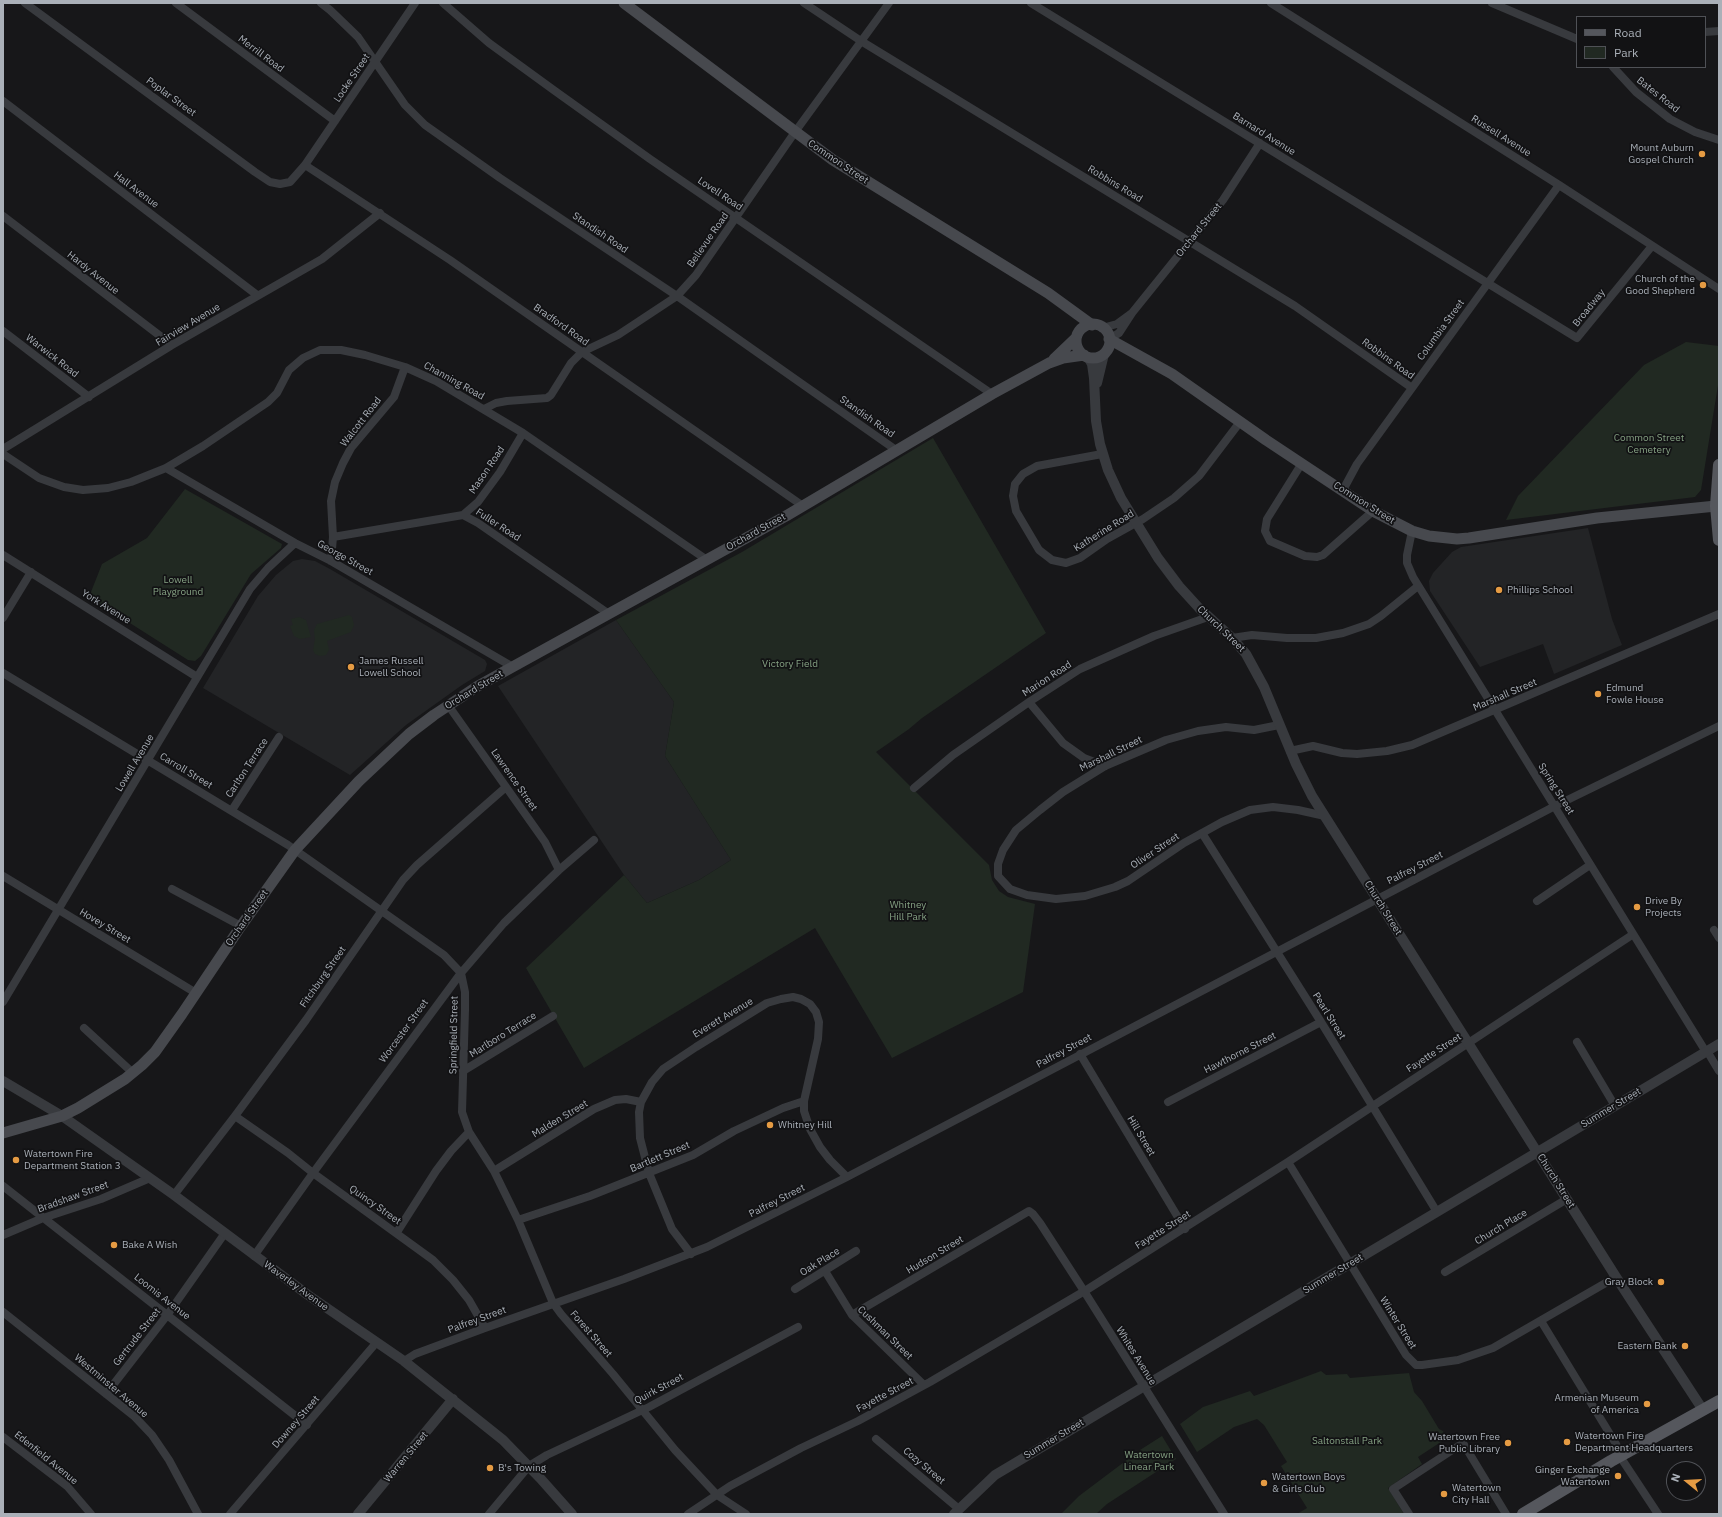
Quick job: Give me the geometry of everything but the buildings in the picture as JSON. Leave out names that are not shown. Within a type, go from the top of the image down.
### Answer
[{"type":"main road","name":"Common Street","points":[[624,3],[795,132],[855,174],[1097,326]]},
{"type":"main road","points":[[1064,305],[1074,326],[1077,337],[1077,346],[1086,356],[1096,357],[1104,354],[1108,347],[1109,339],[1106,331],[1097,326],[1082,329],[1077,337]]},
{"type":"main road","name":"Orchard Street","points":[[1049,363],[1077,337]]},
{"type":"main road","name":"Common Street","points":[[1109,339],[1172,374],[1240,422],[1373,511],[1412,531],[1429,536],[1457,539],[1597,518],[1716,506]]},
{"type":"main road","name":"Common Street","points":[[1104,354],[1123,353],[1141,357]]},
{"type":"main road","name":"Orchard Street","points":[[3,1133],[62,1116],[102,1094],[133,1073],[155,1052],[295,850],[339,801],[383,758],[409,734],[448,705],[513,667],[802,506],[992,394],[1049,363],[1064,358],[1086,356]]},
{"type":"main road","points":[[1719,465],[1716,506],[1719,540]]},
{"type":"main road","points":[[1522,1514],[1620,1456],[1719,1401]]},
{"type":"street","name":"Poplar Street","points":[[25,3],[270,182],[280,184],[290,182],[305,164]]},
{"type":"street","name":"Merrill Road","points":[[176,3],[335,121]]},
{"type":"street","name":"Standish Road","points":[[321,3],[358,37],[405,105],[425,125],[500,178],[676,296],[896,450]]},
{"type":"street","name":"Locke Street","points":[[305,164],[415,3]]},
{"type":"street","name":"Lovell Road","points":[[443,3],[489,43],[643,154],[992,394]]},
{"type":"street","name":"Robbins Road","points":[[804,3],[861,42],[1311,316],[1412,388]]},
{"type":"street","name":"Bellevue Road","points":[[484,409],[496,403],[507,401],[546,398],[551,395],[571,362],[582,352],[618,335],[676,296],[696,275],[795,132],[889,3]]},
{"type":"street","name":"Barnard Avenue","points":[[1031,3],[1487,283]]},
{"type":"street","name":"Russell Avenue","points":[[1271,3],[1559,185],[1719,289]]},
{"type":"street","points":[[1492,3],[1576,40]]},
{"type":"street","points":[[1706,32],[1719,31]]},
{"type":"street","name":"Bates Road","points":[[1614,68],[1636,92],[1670,119],[1696,132],[1719,140]]},
{"type":"street","name":"Hall Avenue","points":[[3,101],[257,295]]},
{"type":"street","name":"Orchard Street","points":[[1109,339],[1119,333],[1132,313],[1227,194],[1260,143]]},
{"type":"street","name":"Bradford Road","points":[[305,164],[380,213],[582,352],[802,506]]},
{"type":"street","name":"Columbia Street","points":[[1343,490],[1357,464],[1559,185]]},
{"type":"street","name":"Fairview Avenue","points":[[3,449],[172,345],[322,259],[380,213]]},
{"type":"street","name":"Hardy Avenue","points":[[3,216],[172,345]]},
{"type":"street","name":"Broadway","points":[[1487,283],[1577,338],[1652,246]]},
{"type":"street","name":"Orchard Street","points":[[1097,326],[1117,324],[1132,313]]},
{"type":"street","name":"Warwick Road","points":[[3,331],[89,397]]},
{"type":"street","name":"Channing Road","points":[[3,454],[39,478],[64,487],[83,490],[108,488],[131,482],[166,468],[203,446],[268,402],[277,393],[289,370],[303,358],[320,350],[341,350],[365,355],[405,367],[436,381],[523,433],[707,560]]},
{"type":"street","name":"Church Street","points":[[1095,396],[1104,354]]},
{"type":"street","name":"Church Street","points":[[1086,356],[1092,367],[1097,428],[1102,454],[1114,484],[1136,523],[1169,573],[1208,617],[1232,638],[1245,653],[1258,674],[1290,751],[1307,787],[1616,1277],[1703,1410]]},
{"type":"street","name":"Walcott Road","points":[[333,537],[331,501],[335,482],[343,463],[352,448],[394,397],[405,367]]},
{"type":"street","name":"Katherine Road","points":[[1102,454],[1037,466],[1023,474],[1015,484],[1012,496],[1016,511],[1039,550],[1045,556],[1059,563],[1066,563],[1080,558],[1107,539],[1136,523],[1174,498],[1199,476],[1240,422]]},
{"type":"street","name":"Mason Road","points":[[463,516],[478,502],[500,472],[523,433]]},
{"type":"street","points":[[1302,463],[1267,519],[1265,532],[1270,541],[1305,556],[1323,556],[1373,511]]},
{"type":"street","name":"George Street","points":[[166,468],[295,543],[331,561],[513,667]]},
{"type":"street","name":"Fuller Road","points":[[333,537],[463,516],[478,523],[609,614]]},
{"type":"street","name":"Spring Street","points":[[1412,531],[1408,547],[1407,563],[1418,586],[1555,806],[1632,935],[1719,1070]]},
{"type":"street","points":[[331,561],[333,537]]},
{"type":"street","name":"Lowell Avenue","points":[[3,1002],[250,589],[268,568],[295,543]]},
{"type":"street","name":"York Avenue","points":[[3,555],[199,674]]},
{"type":"street","points":[[3,618],[31,572]]},
{"type":"street","points":[[1232,638],[1240,635],[1252,635],[1309,638],[1343,633],[1375,620],[1418,586]]},
{"type":"street","name":"Marshall Street","points":[[1290,751],[1313,746],[1342,753],[1357,754],[1387,751],[1412,745],[1719,614]]},
{"type":"street","name":"Marion Road","points":[[914,788],[953,755],[1029,702],[1080,669],[1154,636],[1208,617]]},
{"type":"street","name":"Carroll Street","points":[[3,673],[232,810],[295,850]]},
{"type":"street","points":[[1029,702],[1063,743],[1084,758],[1105,766]]},
{"type":"street","name":"Lawrence Street","points":[[448,705],[545,842],[559,870]]},
{"type":"street","name":"Marshall Street","points":[[998,876],[998,864],[1003,850],[1016,830],[1063,792],[1105,766],[1166,740],[1198,731],[1226,727],[1254,730],[1279,725]]},
{"type":"street","name":"Palfrey Street","points":[[404,1361],[415,1354],[691,1254],[847,1177],[1555,806],[1719,726]]},
{"type":"street","name":"Carlton Terrace","points":[[232,810],[279,737]]},
{"type":"street","name":"Fitchburg Street","points":[[174,1195],[306,1020],[382,910],[417,865],[506,787]]},
{"type":"street","name":"Oliver Street","points":[[998,876],[1010,888],[1027,895],[1056,899],[1085,896],[1115,887],[1128,881],[1170,852],[1237,814],[1262,807],[1286,808],[1325,816]]},
{"type":"street","name":"Pearl Street","points":[[1202,833],[1321,1022],[1437,1212]]},
{"type":"street","name":"Worcester Street","points":[[254,1256],[313,1173],[461,973],[504,923],[559,870],[594,840]]},
{"type":"street","points":[[295,850],[444,955],[461,973]]},
{"type":"street","points":[[1537,901],[1590,865]]},
{"type":"street","name":"Hovey Street","points":[[3,876],[196,993]]},
{"type":"street","points":[[172,889],[241,926]]},
{"type":"street","points":[[1714,930],[1719,938]]},
{"type":"street","name":"Fayette Street","points":[[688,1514],[730,1486],[801,1448],[858,1421],[924,1385],[1084,1291],[1288,1162],[1372,1105],[1632,935]]},
{"type":"street","name":"Springfield Street","points":[[461,973],[465,992],[462,1112],[469,1132]]},
{"type":"street","name":"Everett Avenue","points":[[691,1254],[672,1230],[649,1173],[640,1138],[639,1112],[641,1102],[652,1082],[664,1069],[689,1051],[767,1003],[793,997],[801,998],[810,1004],[816,1012],[819,1022],[818,1039],[804,1101],[804,1111],[810,1129],[830,1160],[847,1177]]},
{"type":"street","name":"Marlboro Terrace","points":[[463,1071],[553,1016]]},
{"type":"street","name":"Hawthorne Street","points":[[1168,1102],[1321,1022]]},
{"type":"street","points":[[84,1028],[133,1073]]},
{"type":"street","points":[[1577,1042],[1615,1106]]},
{"type":"street","name":"Summer Street","points":[[957,1512],[995,1474],[1719,1044]]},
{"type":"street","name":"Hill Street","points":[[1080,1054],[1185,1228]]},
{"type":"street","name":"Waverley Avenue","points":[[3,1081],[62,1116],[174,1195],[254,1256],[376,1343],[404,1361],[503,1440],[529,1466],[572,1514]]},
{"type":"street","name":"Malden Street","points":[[494,1171],[594,1110],[615,1100],[626,1099],[641,1102]]},
{"type":"street","name":"Bartlett Street","points":[[518,1220],[590,1196],[693,1155],[734,1131],[783,1108],[804,1101]]},
{"type":"street","name":"Quincy Street","points":[[235,1116],[288,1153],[313,1173],[433,1260],[453,1280],[469,1300],[485,1328]]},
{"type":"street","points":[[396,1232],[436,1170],[469,1132]]},
{"type":"street","name":"Forest Street","points":[[469,1132],[494,1171],[518,1220],[553,1303],[576,1333],[613,1374],[675,1450],[717,1495],[746,1514]]},
{"type":"street","name":"Winter Street","points":[[1288,1162],[1406,1355],[1416,1365],[1451,1362],[1479,1354],[1499,1346],[1616,1277]]},
{"type":"street","name":"Bradshaw Street","points":[[3,1235],[43,1218],[101,1199],[150,1178]]},
{"type":"street","name":"Loomis Avenue","points":[[3,1186],[168,1314],[307,1425]]},
{"type":"street","name":"Church Place","points":[[1445,1272],[1567,1199]]},
{"type":"street","name":"Whites Avenue","points":[[1029,1211],[1040,1223],[1084,1291],[1224,1514]]},
{"type":"street","name":"Hudson Street","points":[[852,1315],[1029,1211]]},
{"type":"street","name":"Gertrude Street","points":[[106,1394],[168,1314],[225,1234]]},
{"type":"street","name":"Oak Place","points":[[795,1289],[856,1251]]},
{"type":"street","name":"Cushman Street","points":[[825,1271],[852,1315],[924,1385]]},
{"type":"street","name":"Westminster Avenue","points":[[3,1312],[134,1416],[152,1435],[169,1460],[198,1514]]},
{"type":"street","points":[[1541,1321],[1613,1440],[1620,1456],[1658,1514]]},
{"type":"street","name":"Quirk Street","points":[[489,1514],[529,1466],[547,1455],[642,1410],[798,1327]]},
{"type":"street","name":"Downey Street","points":[[230,1514],[376,1343]]},
{"type":"street","name":"Warren Street","points":[[358,1514],[453,1399]]},
{"type":"street","name":"Edenfield Avenue","points":[[3,1437],[66,1486],[91,1514]]},
{"type":"street","name":"Cozy Street","points":[[876,1439],[957,1512]]},
{"type":"street","points":[[1409,1514],[1393,1489],[1463,1443],[1506,1514]]},
{"type":"shaded area","points":[[1588,528],[1612,619],[1622,645],[1554,674],[1543,644],[1480,667],[1430,591],[1429,581],[1433,573],[1452,552],[1461,547]]},
{"type":"shaded area","name":"James Russell Lowell School","points":[[302,559],[315,561],[330,569],[485,660],[487,664],[485,671],[462,685],[406,725],[350,775],[203,688],[258,596],[276,575],[293,561]]},
{"type":"shaded area","points":[[616,620],[674,702],[665,756],[731,860],[699,880],[647,903],[624,875],[498,686]]},
{"type":"green space","name":"Common Street Cemetery","points":[[1686,342],[1719,346],[1719,379],[1701,490],[1695,497],[1506,520],[1518,496],[1644,365]]},
{"type":"green space","points":[[933,438],[1046,633],[922,718],[876,752],[989,865],[992,880],[999,891],[1008,897],[1035,904],[1023,992],[892,1058],[815,928],[584,1068],[526,968],[624,875],[647,903],[699,880],[731,860],[665,756],[674,702],[616,620],[742,552]]},
{"type":"green space","name":"Lowell Playground","points":[[185,489],[282,544],[281,548],[251,574],[201,656],[195,661],[188,660],[89,597],[102,564],[147,538]]},
{"type":"green space","points":[[349,615],[352,617],[354,625],[351,632],[327,641],[329,650],[326,655],[320,656],[315,654],[313,650],[315,639],[314,630],[317,624]]},
{"type":"green space","points":[[299,617],[306,620],[311,637],[300,639],[294,636],[290,626],[293,625],[291,619]]},
{"type":"green space","name":"Saltonstall Park","points":[[1321,1371],[1326,1375],[1347,1374],[1350,1378],[1409,1373],[1414,1392],[1422,1401],[1439,1429],[1443,1431],[1447,1438],[1418,1457],[1422,1464],[1388,1488],[1404,1514],[1297,1514],[1307,1508],[1281,1466],[1287,1462],[1264,1425],[1257,1419],[1234,1427],[1197,1452],[1180,1424],[1203,1407],[1250,1391],[1254,1396]]},
{"type":"green space","name":"Watertown Linear Park","points":[[1162,1436],[1176,1459],[1107,1504],[1096,1514],[1061,1514],[1079,1496],[1140,1450]]},
{"type":"place","name":"Mount Auburn Gospel Church","points":[[1702,154]]},
{"type":"place","name":"Church of the Good Shepherd","points":[[1703,285]]},
{"type":"place","name":"Phillips School","points":[[1499,590]]},
{"type":"place","name":"James Russell Lowell School","points":[[351,667]]},
{"type":"place","name":"Edmund Fowle House","points":[[1598,694]]},
{"type":"place","name":"Drive By Projects","points":[[1637,907]]},
{"type":"place","name":"Whitney Hill","points":[[770,1125]]},
{"type":"place","name":"Watertown Fire Department Station 3","points":[[16,1160]]},
{"type":"place","name":"Bake A Wish","points":[[114,1245]]},
{"type":"place","name":"Gray Block","points":[[1661,1282]]},
{"type":"place","name":"Eastern Bank","points":[[1685,1346]]},
{"type":"place","name":"Armenian Museum of America","points":[[1647,1404]]},
{"type":"place","name":"Watertown Fire Department Headquarters","points":[[1567,1442]]},
{"type":"place","name":"Watertown Free Public Library","points":[[1508,1443]]},
{"type":"place","name":"B's Towing","points":[[490,1468]]},
{"type":"place","name":"Ginger Exchange Watertown","points":[[1618,1476]]},
{"type":"place","name":"Watertown Boys & Girls Club","points":[[1264,1483]]},
{"type":"place","name":"Watertown City Hall","points":[[1444,1494]]},
{"type":"park label","name":"Victory Field","points":[[790,664]]},
{"type":"park label","name":"Whitney Hill Park","points":[[908,910]]}]
